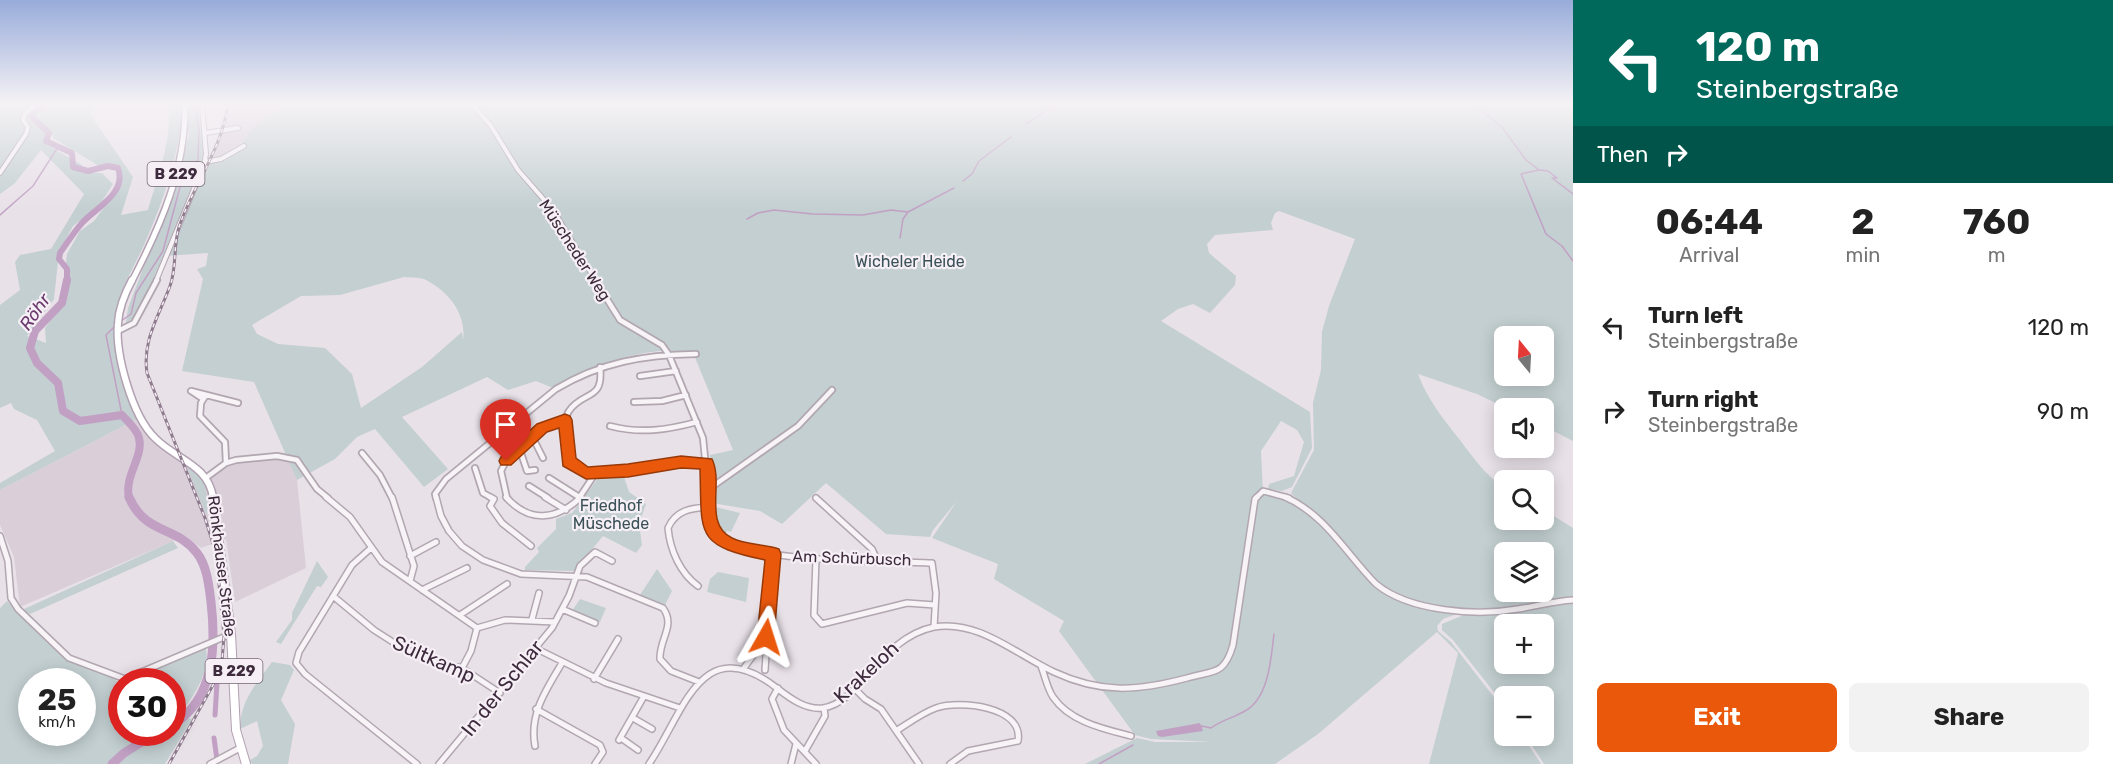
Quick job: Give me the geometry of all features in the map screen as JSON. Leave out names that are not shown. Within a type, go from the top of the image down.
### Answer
[{"type":"main road","name":"B 229","points":[[118,330],[118,318],[167,204],[183,140]]},
{"type":"main road","name":"Rönkhauser Straße","points":[[118,330],[121,357],[131,394],[148,432],[161,445],[188,461],[207,477],[214,500],[231,634],[235,721],[240,748],[246,764]]},
{"type":"street","points":[[0,173],[22,140]]},
{"type":"street","points":[[118,330],[134,323],[165,264],[184,208],[205,162],[205,140]]},
{"type":"street","name":"Müscheder Weg","points":[[499,140],[518,170],[553,210],[620,320],[662,345],[669,355]]},
{"type":"street","points":[[205,162],[220,159],[244,146]]},
{"type":"street","points":[[696,354],[635,358],[600,368],[558,387],[446,479],[435,494],[447,527],[460,545],[474,555],[521,574],[590,578],[665,609],[669,615],[670,625],[659,652],[659,659],[666,668],[699,682]]},
{"type":"street","points":[[669,355],[698,422],[707,463],[709,507],[682,511],[671,521],[668,528],[678,561],[688,579],[698,586]]},
{"type":"street","points":[[600,368],[602,381],[600,388],[590,398],[572,407],[565,420],[568,462],[578,470],[595,474],[668,466],[679,462],[707,463]]},
{"type":"street","points":[[640,376],[676,371]]},
{"type":"street","points":[[709,489],[798,426],[832,390]]},
{"type":"street","points":[[634,402],[662,402],[686,395]]},
{"type":"street","points":[[226,463],[225,442],[207,428],[201,417],[200,407],[204,397],[237,403]]},
{"type":"street","points":[[565,420],[544,427],[520,450],[510,456],[502,470],[508,500],[526,515],[545,516],[566,510],[579,497],[595,474]]},
{"type":"street","points":[[610,426],[637,432],[661,430],[698,422]]},
{"type":"street","points":[[533,438],[543,458]]},
{"type":"street","points":[[520,450],[528,472],[535,470]]},
{"type":"street","points":[[362,453],[389,490],[414,569],[410,581]]},
{"type":"street","points":[[207,477],[226,463],[270,457],[297,460],[317,489],[350,517],[382,562],[477,628]]},
{"type":"street","points":[[475,468],[483,493],[494,499]]},
{"type":"street","points":[[549,478],[579,497]]},
{"type":"street","points":[[529,486],[566,510]]},
{"type":"street","name":"Krakeloh","points":[[744,668],[763,677],[792,699],[809,707],[824,708],[838,702],[854,688],[886,650],[898,641],[934,627],[960,628],[980,632],[1041,666],[1085,683],[1132,689],[1214,672],[1225,666],[1230,653],[1240,608],[1243,574],[1254,520],[1255,499],[1263,491],[1278,492],[1294,500],[1334,536],[1380,587],[1405,599],[1433,606],[1469,610],[1518,609],[1545,602],[1573,600]]},
{"type":"street","points":[[505,494],[494,499],[490,506],[509,531],[531,546]]},
{"type":"street","points":[[816,498],[872,549],[877,560]]},
{"type":"street","name":"Am Schürbusch","points":[[709,507],[711,525],[718,539],[731,546],[816,559],[932,563],[936,583],[934,605]]},
{"type":"street","points":[[0,536],[8,561],[11,598],[18,609],[69,658],[125,679],[231,634]]},
{"type":"street","points":[[410,556],[436,542]]},
{"type":"street","points":[[371,548],[355,561],[299,652],[297,665],[341,704],[417,764]]},
{"type":"street","name":"In der Schlar","points":[[439,764],[536,648],[562,609],[579,566],[592,552],[612,561]]},
{"type":"street","points":[[765,670],[773,554]]},
{"type":"street","points":[[816,559],[814,615],[822,624],[907,603],[934,605],[934,627]]},
{"type":"street","points":[[422,590],[467,568]]},
{"type":"street","points":[[460,615],[507,584]]},
{"type":"street","points":[[532,619],[539,592]]},
{"type":"street","name":"Sültkamp","points":[[333,596],[374,630],[399,646],[436,663],[462,668],[500,693]]},
{"type":"street","points":[[562,609],[595,623]]},
{"type":"street","points":[[477,628],[499,621],[532,619],[555,621]]},
{"type":"street","points":[[462,668],[471,651],[477,628]]},
{"type":"street","points":[[649,764],[693,687],[719,670],[744,668],[766,637]]},
{"type":"street","points":[[594,679],[618,639]]},
{"type":"street","points":[[536,648],[594,679],[644,698],[680,708]]},
{"type":"street","points":[[535,746],[532,731],[536,709],[562,663]]},
{"type":"street","points":[[1041,666],[1051,694],[1064,709],[1110,731],[1131,736]]},
{"type":"street","points":[[778,688],[772,699],[780,728],[816,764]]},
{"type":"street","points":[[854,688],[865,699],[881,709],[919,764]]},
{"type":"street","points":[[638,750],[620,739],[644,698]]},
{"type":"street","points":[[896,731],[931,709],[956,704],[1005,714],[1012,719],[1019,737],[1018,741],[968,751],[950,764]]},
{"type":"street","name":"Krakeloh","points":[[805,751],[825,716],[824,708]]},
{"type":"street","points":[[536,709],[600,745],[603,752],[596,764]]},
{"type":"street","points":[[633,718],[652,729]]},
{"type":"street","points":[[790,764],[796,744]]},
{"type":"street","points":[[210,764],[240,748]]},
{"type":"shaded area","points":[[217,140],[247,140],[243,145],[220,159],[209,160]]},
{"type":"shaded area","points":[[137,419],[158,445],[203,477],[210,472],[246,460],[289,459],[297,480],[306,568],[235,602],[226,539],[201,548],[185,536],[20,607],[14,557],[0,525],[0,490]]},
{"type":"shaded area","points":[[1200,723],[1203,731],[1162,737],[1158,736],[1156,731]]},
{"type":"green space","points":[[0,140],[48,140],[44,143],[82,165],[82,173],[102,173],[113,184],[99,206],[73,226],[59,252],[54,299],[27,336],[46,343],[45,328],[64,302],[68,283],[65,271],[67,254],[80,231],[94,221],[122,183],[120,173],[109,166],[99,166],[56,140],[108,140],[133,177],[121,215],[148,210],[167,140],[178,140],[175,158],[158,211],[122,292],[114,321],[120,372],[137,419],[0,490],[0,483],[55,451],[37,420],[14,409],[11,403],[0,408],[0,305],[20,290],[15,262],[20,255],[51,249],[84,194],[41,150],[15,183],[0,194]]},
{"type":"green space","name":"Wicheler Heide","points":[[188,140],[207,140],[209,160],[228,155],[245,140],[1573,140],[1573,441],[1554,431],[1554,398],[1494,398],[1494,402],[1418,374],[1431,401],[1448,425],[1480,466],[1494,480],[1494,530],[1554,530],[1554,516],[1573,528],[1573,598],[1554,600],[1554,542],[1494,542],[1494,602],[1540,602],[1506,607],[1453,608],[1409,600],[1379,584],[1347,547],[1291,493],[1314,450],[1313,403],[1321,370],[1322,332],[1329,306],[1355,239],[1279,211],[1275,213],[1271,223],[1273,230],[1215,235],[1207,244],[1209,253],[1236,276],[1235,285],[1210,313],[1193,304],[1178,309],[1161,321],[1310,412],[1312,448],[1292,487],[1282,491],[1268,489],[1269,484],[1294,476],[1304,442],[1297,430],[1281,421],[1261,451],[1263,493],[1290,500],[1303,509],[1328,532],[1374,585],[1387,593],[1420,604],[1465,611],[1443,619],[1437,626],[1438,631],[1451,642],[1494,697],[1494,746],[1529,746],[1541,764],[1429,764],[1458,653],[1437,632],[1318,734],[1275,764],[1085,764],[1137,738],[1155,742],[1212,742],[1151,739],[1135,735],[1059,631],[1064,621],[994,579],[998,564],[932,538],[957,501],[933,530],[930,537],[886,534],[826,483],[782,524],[760,511],[712,503],[710,455],[733,450],[694,355],[673,356],[670,350],[638,354],[595,368],[553,388],[536,381],[508,390],[487,377],[402,417],[448,469],[424,487],[375,429],[357,437],[335,459],[297,480],[254,382],[182,371],[203,279],[197,269],[206,266],[208,253],[165,256],[138,316],[126,323],[128,308],[169,200]],"holes":[[[404,277],[424,279],[440,289],[454,304],[462,321],[463,340],[462,332],[422,367],[361,408],[352,374],[325,348],[278,344],[257,334],[252,325],[301,296],[340,295]]]},
{"type":"green space","points":[[186,465],[204,478],[209,511],[206,514]]},
{"type":"green space","name":"Friedhof Müschede","points":[[618,472],[623,474],[629,492],[646,504],[639,524],[642,545],[636,553],[603,536],[574,571],[525,570],[525,567],[539,552],[537,548],[556,529],[556,519],[572,513],[600,476]]},
{"type":"green space","points":[[711,506],[740,513],[731,532],[727,531],[724,538],[718,536]]},
{"type":"green space","points":[[173,541],[178,548],[30,614],[22,610]]},
{"type":"green space","points":[[317,561],[328,577],[321,587],[317,586],[281,644],[276,642],[292,620],[292,613]]},
{"type":"green space","points":[[657,569],[672,591],[665,605],[640,595]]},
{"type":"green space","points":[[718,572],[749,578],[746,602],[707,592],[710,579]]},
{"type":"green space","points":[[580,599],[606,608],[600,622],[572,611]]},
{"type":"green space","points":[[7,601],[60,654],[92,668],[18,668],[18,746],[96,746],[96,670],[108,675],[108,746],[176,746],[165,764],[0,764],[0,608]]},
{"type":"green space","points":[[1573,602],[1573,764],[1544,764],[1532,746],[1554,746],[1554,686],[1494,686],[1494,692],[1453,640],[1442,630],[1442,624],[1471,612]]},
{"type":"green space","points":[[205,646],[207,655],[204,674],[186,706],[186,668],[154,668]]},
{"type":"green space","points":[[272,662],[290,665],[294,670],[281,700],[295,724],[288,764],[252,764],[250,760],[257,756],[263,746],[257,721],[240,729],[241,719],[250,693]]},
{"type":"green space","points":[[186,718],[192,719],[186,729]]},
{"type":"waterway","name":"Röhr","points":[[47,140],[72,153],[73,167],[88,171],[108,166],[118,168],[120,177],[115,192],[82,223],[60,253],[59,259],[67,269],[67,280]]},
{"type":"waterway","points":[[121,321],[131,314],[136,293],[163,251],[180,187],[198,160],[199,140]]},
{"type":"waterway","points":[[963,181],[972,174],[979,161],[1007,140]]},
{"type":"waterway","points":[[1511,140],[1526,160],[1539,170],[1521,174],[1546,234],[1562,246],[1573,261]]},
{"type":"waterway","points":[[0,215],[33,186],[58,147]]},
{"type":"waterway","points":[[1540,170],[1548,171],[1557,178],[1552,178],[1573,194]]},
{"type":"waterway","points":[[908,212],[954,188]]},
{"type":"waterway","points":[[747,219],[758,213],[774,210],[813,214],[863,215],[891,210],[908,212]]},
{"type":"waterway","points":[[900,238],[903,219],[908,212]]},
{"type":"waterway","name":"Röhr","points":[[67,280],[62,303],[35,331],[30,348],[37,363],[58,383],[63,411],[80,421],[122,415],[136,432],[140,445],[129,482],[129,498]]},
{"type":"waterway","points":[[115,326],[106,335],[122,415]]},
{"type":"waterway","name":"Röhr","points":[[129,497],[144,518],[189,544],[197,553],[205,570],[213,619],[210,670],[197,701],[186,714]]},
{"type":"waterway","points":[[1201,729],[1202,726],[1211,728],[1253,705],[1267,677],[1274,634]]},
{"type":"waterway","points":[[210,670],[217,683],[215,715]]},
{"type":"waterway","points":[[214,738],[217,760]]},
{"type":"waterway","points":[[1099,764],[1133,745]]},
{"type":"waterway","name":"Röhr","points":[[112,764],[135,746]]},
{"type":"railway","points":[[169,764],[213,685],[222,661],[224,636],[216,553],[205,518],[147,373],[146,361],[152,328],[172,279],[179,227],[219,140]]},
{"type":"route","points":[[506,461],[522,449],[542,428],[565,420],[568,462],[586,473],[668,466],[681,462],[707,463],[710,521],[716,537],[731,546],[773,554],[766,637]]}]
